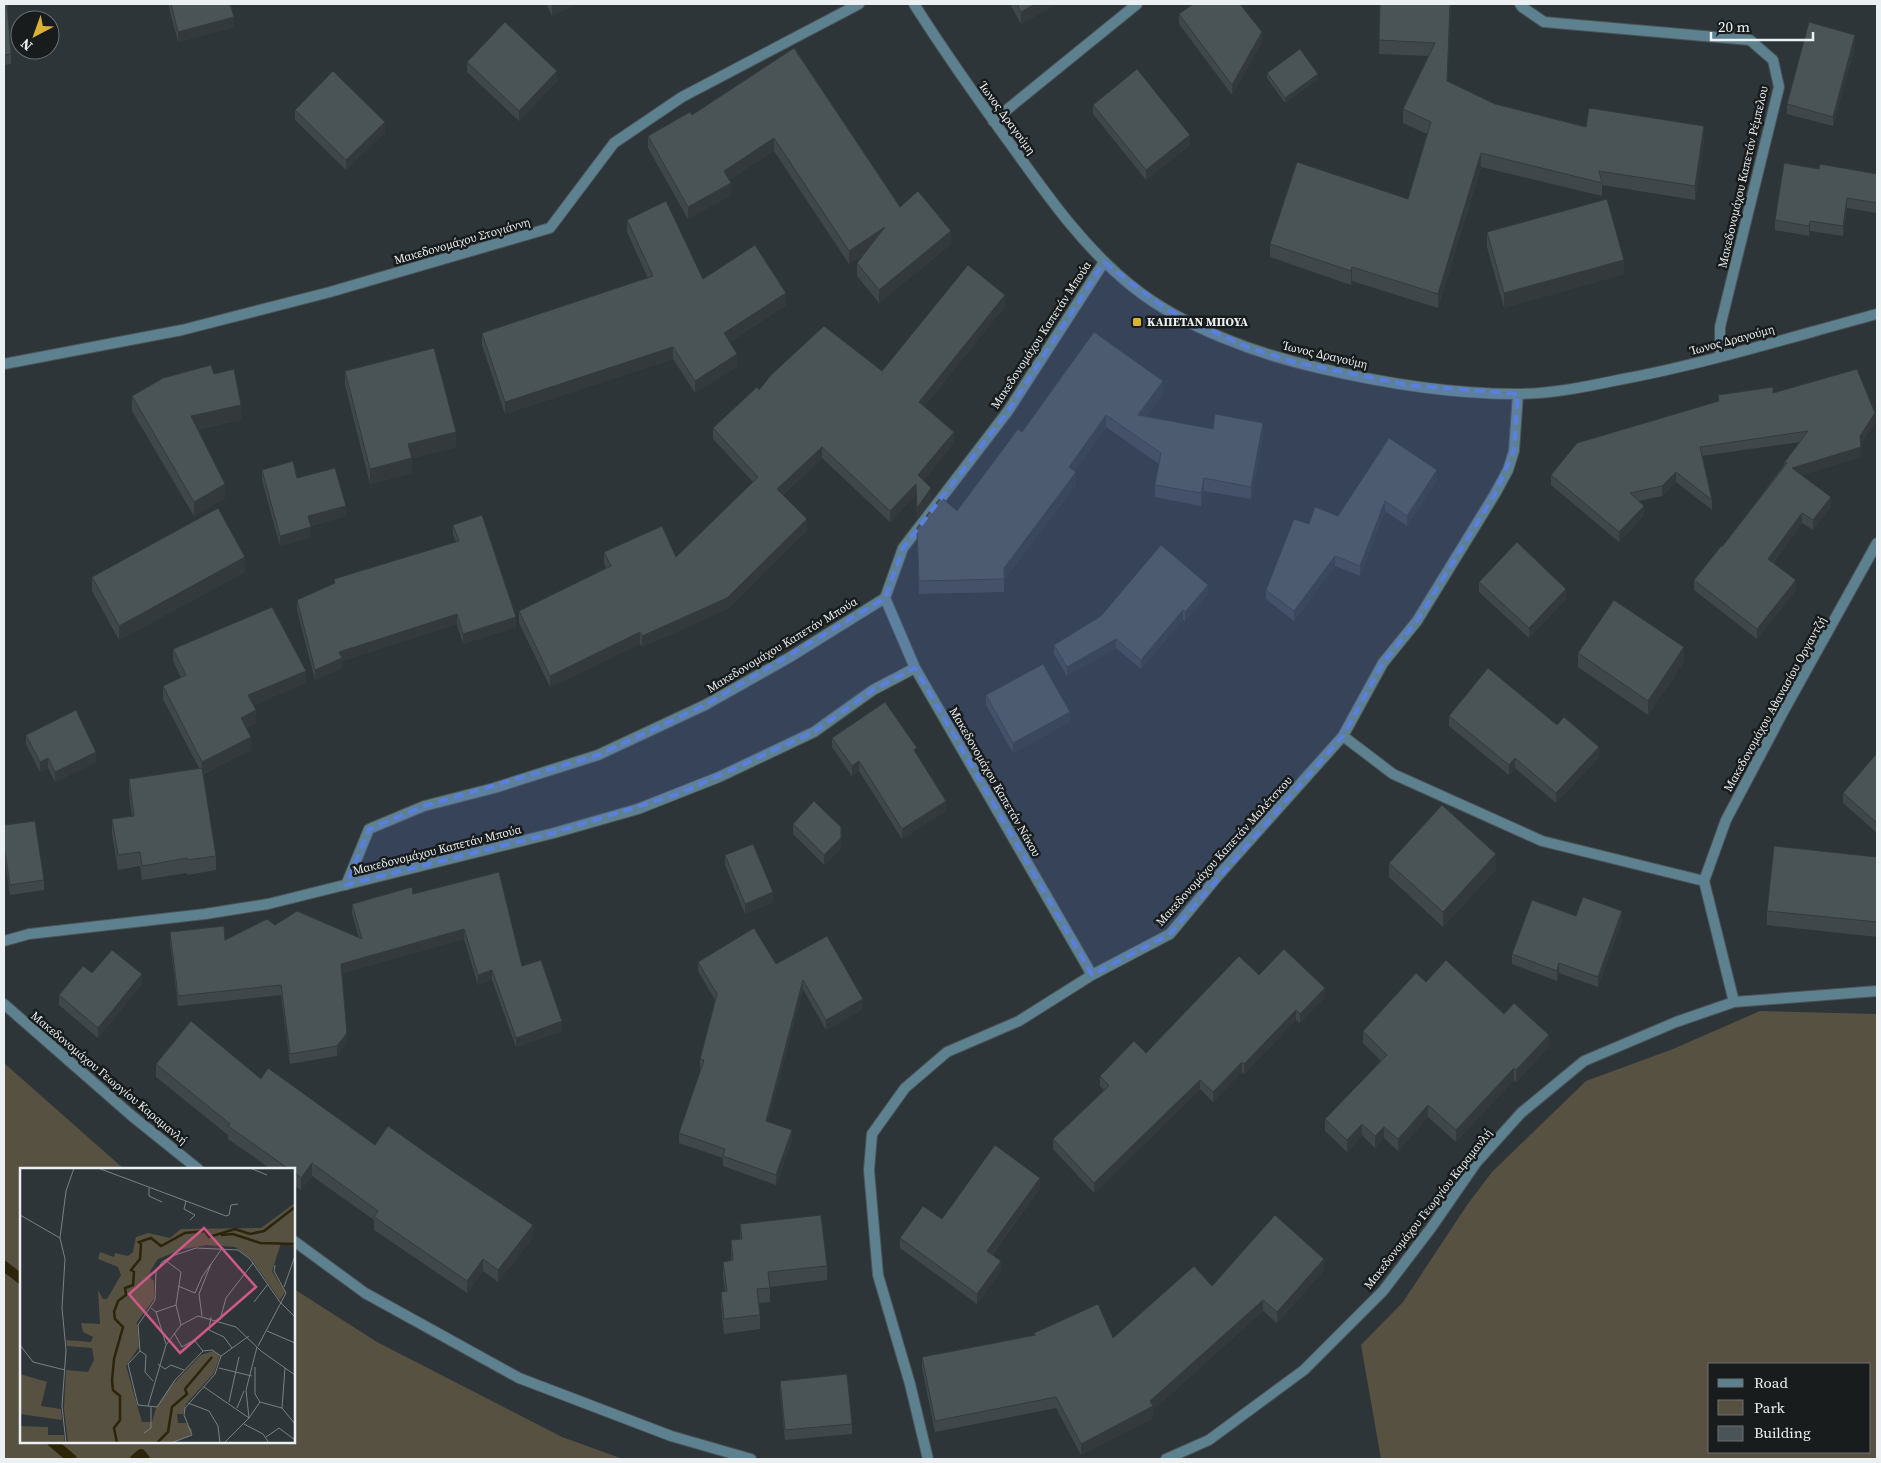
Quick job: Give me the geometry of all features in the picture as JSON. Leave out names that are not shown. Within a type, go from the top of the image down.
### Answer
[{"type":"street","name":"Μακεδονομάχου Στογιάννη","points":[[4,364],[182,330],[330,292],[550,228],[614,143],[682,97],[859,4]]},
{"type":"street","name":"Ίωνος Δραγούμη","points":[[914,4],[993,121],[1079,235],[1104,262],[1134,288],[1182,317],[1206,330],[1247,347],[1294,362],[1351,376],[1458,391],[1518,394],[1562,390],[1654,373],[1877,314]]},
{"type":"street","points":[[993,121],[1137,4]]},
{"type":"street","name":"Μακεδονομάχου Καπετάν Ρέμπελου","points":[[1520,4],[1544,22],[1750,40],[1774,60],[1779,87],[1720,327],[1720,356]]},
{"type":"street","name":"Μακεδονομάχου Καπετάν Μπούα","points":[[346,885],[369,829],[424,806],[494,788],[598,755],[704,705],[790,658],[885,598],[903,548],[1008,411],[1104,262]]},
{"type":"street","name":"Μακεδονομάχου Καπετάν Μαλέτσκου","points":[[928,1459],[910,1384],[878,1275],[869,1170],[872,1134],[905,1088],[947,1052],[1019,1021],[1092,974],[1170,934],[1218,876],[1343,736],[1383,663],[1417,621],[1496,494],[1508,470],[1514,451],[1518,394]]},
{"type":"street","name":"Μακεδονομάχου Αθανασίου Οργαντζή","points":[[1704,881],[1726,820],[1782,714],[1877,543]]},
{"type":"street","name":"Μακεδονομάχου Καπετάν Νάκου","points":[[885,598],[915,668],[1092,974]]},
{"type":"street","name":"Μακεδονομάχου Καπετάν Μπούα","points":[[4,940],[30,934],[205,914],[268,904],[554,833],[638,809],[719,777],[814,732],[873,690],[915,668]]},
{"type":"street","points":[[1343,736],[1393,774],[1542,840],[1704,881],[1734,1002]]},
{"type":"street","name":"Μακεδονομάχου Γεωργίου Καραμανλή","points":[[1166,1459],[1209,1440],[1304,1370],[1383,1291],[1431,1228],[1476,1163],[1521,1113],[1584,1062],[1676,1022],[1734,1002],[1877,991]]},
{"type":"street","name":"Μακεδονομάχου Γεωργίου Καραμανλή","points":[[4,1004],[132,1116],[197,1168]]},
{"type":"street","points":[[295,1243],[364,1293],[519,1378],[671,1436],[751,1459]]},
{"type":"highlighted area","points":[[1104,262],[1166,309],[1247,347],[1294,362],[1409,385],[1518,394],[1514,451],[1495,494],[1417,621],[1383,663],[1343,736],[1170,934],[1092,975],[915,668],[873,690],[814,732],[681,793],[554,833],[346,885],[369,829],[424,806],[598,755],[705,705],[885,598],[903,548],[1008,411]]},
{"type":"green space","points":[[1760,1011],[1877,1014],[1877,1459],[1381,1459],[1361,1345],[1403,1302],[1467,1205],[1492,1172],[1586,1081],[1673,1049]]},
{"type":"green space","points":[[4,1063],[123,1168],[20,1168],[20,1443],[295,1443],[295,1290],[377,1342],[562,1437],[623,1459],[4,1459]]},
{"type":"building","points":[[4,4],[7,4],[10,54],[4,55]]},
{"type":"building","points":[[171,4],[230,4],[234,17],[178,32]]},
{"type":"building","points":[[1017,4],[1035,4],[1021,12]]},
{"type":"building","points":[[1193,4],[1240,4],[1262,32],[1232,85],[1179,14]]},
{"type":"building","points":[[1380,4],[1450,4],[1447,81],[1495,104],[1586,127],[1589,108],[1704,126],[1695,186],[1599,171],[1602,183],[1481,153],[1438,294],[1352,267],[1351,271],[1270,244],[1297,162],[1408,199],[1431,122],[1403,109],[1435,43],[1379,40]]},
{"type":"building","points":[[505,22],[557,71],[519,111],[467,62]]},
{"type":"building","points":[[1809,22],[1855,35],[1833,117],[1787,104]]},
{"type":"building","points":[[794,48],[900,207],[918,191],[951,231],[879,290],[857,263],[885,227],[849,251],[774,138],[724,171],[731,183],[688,207],[648,136],[690,112],[692,115]]},
{"type":"building","points":[[1300,49],[1318,74],[1285,98],[1267,73]]},
{"type":"building","points":[[1137,69],[1190,135],[1146,170],[1093,105]]},
{"type":"building","points":[[333,71],[385,122],[346,160],[295,110]]},
{"type":"building","points":[[1784,163],[1819,169],[1820,164],[1877,174],[1877,203],[1847,198],[1843,226],[1810,221],[1809,226],[1775,220]]},
{"type":"building","points":[[1607,199],[1624,260],[1504,293],[1487,232]]},
{"type":"building","points":[[666,201],[703,279],[755,245],[786,293],[724,333],[737,354],[695,381],[673,347],[505,402],[482,333],[653,276],[627,220]]},
{"type":"building","points":[[968,265],[1005,295],[919,402],[954,432],[918,475],[931,488],[917,508],[916,484],[890,511],[822,447],[777,489],[807,519],[727,598],[642,636],[640,632],[550,676],[519,611],[611,566],[604,552],[662,526],[676,557],[758,477],[713,428],[757,387],[759,390],[771,375],[824,326],[882,371]]},
{"type":"building","points":[[1094,332],[1163,381],[1138,415],[1213,429],[1215,414],[1263,423],[1251,487],[1204,478],[1201,493],[1155,485],[1161,453],[1106,415],[1069,467],[1076,472],[1004,568],[1004,579],[919,581],[917,528],[941,497],[957,511],[1018,429],[1022,432]]},
{"type":"building","points":[[434,348],[456,432],[408,444],[412,458],[370,469],[345,371]]},
{"type":"building","points":[[211,365],[214,374],[234,369],[241,405],[191,416],[225,484],[194,502],[132,396],[163,378]]},
{"type":"building","points":[[1857,369],[1875,413],[1860,436],[1861,447],[1792,468],[1831,497],[1813,520],[1802,513],[1768,559],[1796,580],[1757,629],[1694,580],[1787,463],[1784,463],[1808,431],[1700,447],[1712,500],[1676,472],[1662,486],[1630,493],[1644,506],[1619,532],[1551,475],[1577,443],[1719,401],[1718,395],[1773,387],[1773,393]]},
{"type":"building","points":[[1389,438],[1437,470],[1407,516],[1385,501],[1360,566],[1335,556],[1294,611],[1266,590],[1294,519],[1309,524],[1315,507],[1338,516]]},
{"type":"building","points":[[293,461],[297,478],[335,468],[346,506],[308,516],[311,527],[280,536],[262,470]]},
{"type":"building","points":[[218,508],[245,557],[119,626],[92,577]]},
{"type":"building","points":[[482,515],[516,617],[463,634],[457,614],[339,652],[342,658],[315,670],[297,600],[335,583],[334,579],[459,541],[453,525]]},
{"type":"building","points":[[1517,542],[1566,589],[1529,628],[1479,582]]},
{"type":"building","points":[[1161,545],[1208,585],[1185,612],[1183,610],[1141,660],[1116,639],[1067,667],[1054,645],[1101,616]]},
{"type":"building","points":[[1614,600],[1684,647],[1648,701],[1578,653]]},
{"type":"building","points":[[272,607],[306,671],[248,695],[256,710],[241,718],[251,737],[202,762],[163,686],[186,675],[173,649]]},
{"type":"building","points":[[1043,664],[1070,712],[1013,743],[986,695]]},
{"type":"building","points":[[1488,668],[1557,725],[1564,717],[1599,747],[1556,793],[1515,758],[1509,765],[1449,716]]},
{"type":"building","points":[[885,702],[917,748],[914,750],[946,801],[902,829],[859,761],[852,766],[832,738]]},
{"type":"building","points":[[76,710],[96,752],[55,772],[48,758],[40,762],[26,735]]},
{"type":"building","points":[[1877,753],[1877,823],[1843,793]]},
{"type":"building","points":[[202,768],[216,856],[187,860],[187,858],[142,866],[140,852],[118,855],[112,819],[134,816],[129,779]]},
{"type":"building","points":[[814,801],[841,827],[841,838],[824,855],[793,824]]},
{"type":"building","points":[[1442,805],[1496,854],[1443,912],[1389,863]]},
{"type":"building","points":[[35,821],[44,880],[10,885],[4,846],[4,825]]},
{"type":"building","points":[[753,844],[773,892],[745,904],[725,855]]},
{"type":"building","points":[[1774,846],[1877,857],[1877,922],[1767,911]]},
{"type":"building","points":[[499,872],[522,966],[541,960],[562,1021],[516,1038],[492,970],[478,975],[464,929],[341,964],[347,1033],[337,1046],[290,1054],[281,985],[178,996],[170,932],[224,926],[225,940],[267,919],[275,925],[297,911],[362,939],[352,904],[412,887],[413,894]]},
{"type":"building","points":[[1583,897],[1622,911],[1598,977],[1559,963],[1557,971],[1512,954],[1532,900],[1576,916]]},
{"type":"building","points":[[754,928],[776,964],[827,936],[863,999],[826,1020],[803,980],[766,1121],[792,1130],[776,1175],[723,1156],[725,1149],[679,1133],[704,1060],[700,1059],[717,994],[698,962]]},
{"type":"building","points":[[1284,949],[1325,988],[1300,1014],[1296,1010],[1244,1064],[1242,1062],[1213,1092],[1200,1080],[1094,1183],[1053,1139],[1109,1086],[1100,1076],[1134,1041],[1146,1053],[1239,956],[1259,975]]},
{"type":"building","points":[[112,950],[142,974],[98,1028],[59,995],[83,966],[92,973]]},
{"type":"building","points":[[1446,960],[1504,1014],[1514,1003],[1549,1035],[1516,1070],[1514,1068],[1456,1130],[1428,1105],[1398,1139],[1384,1127],[1375,1136],[1362,1124],[1347,1140],[1325,1119],[1387,1055],[1363,1031],[1416,973],[1426,982]]},
{"type":"building","points":[[191,1021],[261,1079],[268,1068],[375,1145],[388,1126],[533,1225],[498,1270],[483,1259],[467,1281],[374,1217],[378,1211],[312,1163],[301,1178],[295,1173],[295,1168],[288,1168],[228,1126],[230,1124],[156,1064]]},
{"type":"building","points":[[995,1145],[1040,1178],[987,1251],[1001,1261],[977,1294],[900,1238],[923,1206],[942,1219]]},
{"type":"building","points":[[821,1215],[827,1266],[768,1272],[770,1288],[757,1289],[760,1315],[724,1319],[721,1292],[727,1291],[723,1262],[733,1260],[731,1240],[742,1239],[740,1224]]},
{"type":"building","points":[[1275,1215],[1324,1259],[1277,1312],[1263,1300],[1150,1401],[1153,1406],[1081,1444],[1056,1397],[935,1421],[922,1357],[1036,1335],[1034,1333],[1098,1304],[1113,1338],[1194,1266],[1212,1286]]},
{"type":"building","points":[[847,1374],[852,1424],[785,1430],[780,1381]]},
{"type":"waterway","points":[[4,1266],[20,1278]]},
{"type":"waterway","points":[[53,1443],[72,1459]]},
{"type":"waterway","points":[[135,1459],[141,1454],[145,1459]]},
{"type":"place","name":"ΚΑΠΕΤΑΝ ΜΠΟΥΑ","points":[[1137,322]]}]
